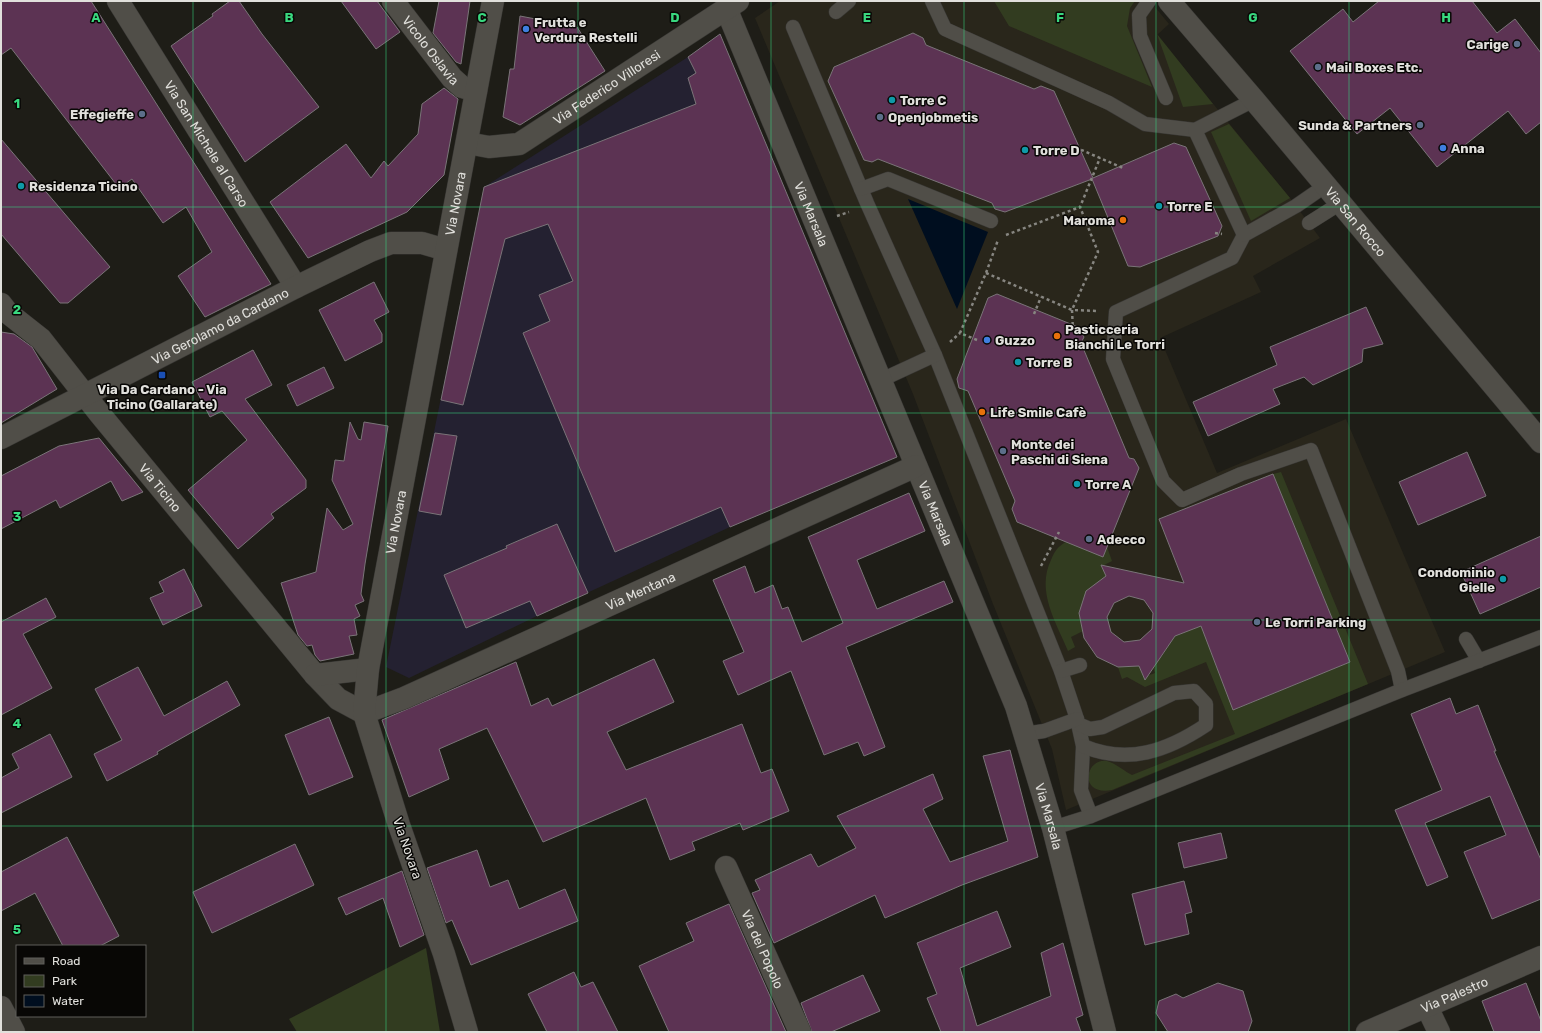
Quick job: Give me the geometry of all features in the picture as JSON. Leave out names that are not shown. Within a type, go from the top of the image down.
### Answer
[{"type":"street","name":"Via San Michele al Carso","points":[[118,1],[296,287]]},
{"type":"street","name":"Vicolo Oslavia","points":[[393,1],[452,78],[462,87],[476,91]]},
{"type":"street","name":"Via Novara","points":[[467,1032],[444,954],[364,713],[368,669],[493,1]]},
{"type":"street","name":"Via San Rocco","points":[[1169,1],[1541,442]]},
{"type":"street","name":"Via Federico Villoresi","points":[[466,143],[489,147],[519,144],[732,5]]},
{"type":"street","name":"Via Marsala","points":[[732,5],[881,380],[1016,706],[1053,828],[1105,1032]]},
{"type":"street","name":"Via Gerolamo da Cardano","points":[[1,438],[296,287],[370,251],[391,243],[422,243],[446,250]]},
{"type":"street","name":"Via Ticino","points":[[1,304],[8,313],[41,339],[85,396],[315,675],[338,699],[364,713]]},
{"type":"street","name":"Via Mentana","points":[[364,713],[411,694],[916,466]]},
{"type":"street","points":[[315,675],[368,669]]},
{"type":"street","name":"Via del Popolo","points":[[726,867],[800,1032]]},
{"type":"street","name":"Via Palestro","points":[[1367,1032],[1541,957]]},
{"type":"street","points":[[1,1007],[14,1032]]},
{"type":"street","points":[[1427,1007],[1440,1032]]},
{"type":"lane","points":[[836,12],[849,1]]},
{"type":"lane","points":[[932,1],[945,29],[1108,103],[1145,124],[1195,130],[1254,100]]},
{"type":"lane","points":[[1149,1],[1139,15],[1140,36],[1166,98]]},
{"type":"lane","points":[[793,27],[861,189],[935,355],[1061,671],[1078,722],[1083,746],[1081,790],[1091,816]]},
{"type":"lane","points":[[1195,130],[1244,235]]},
{"type":"lane","points":[[861,189],[888,179],[991,221]]},
{"type":"lane","points":[[1325,186],[1296,206],[1244,235],[1232,258],[1116,312],[1113,359],[1163,481],[1182,500],[1241,474],[1311,450],[1398,671],[1402,690]]},
{"type":"lane","points":[[1308,223],[1339,204]]},
{"type":"lane","points":[[881,380],[935,355]]},
{"type":"lane","points":[[1053,828],[1091,816],[1402,690],[1541,637]]},
{"type":"lane","points":[[1466,639],[1479,661]]},
{"type":"lane","points":[[1061,671],[1080,665]]},
{"type":"lane","points":[[1024,734],[1044,731],[1078,722],[1090,729],[1103,727],[1174,693],[1194,691],[1206,704],[1206,725],[1191,734],[1151,752],[1121,756],[1096,751],[1083,746]]},
{"type":"path","points":[[1070,145],[1123,168]]},
{"type":"path","points":[[1073,331],[1072,310],[1098,252],[1080,207],[1100,158]]},
{"type":"path","points":[[977,340],[960,333],[986,273],[998,238],[1080,207]]},
{"type":"path","points":[[838,216],[846,213]]},
{"type":"path","points":[[986,273],[1072,310],[1116,312]]},
{"type":"path","points":[[1034,314],[1041,296]]},
{"type":"path","points":[[1029,590],[1059,532]]},
{"type":"shaded area","points":[[780,1],[1150,1],[1169,24],[1157,35],[1290,198],[1320,238],[1253,276],[1261,292],[1160,338],[1217,473],[1346,419],[1445,652],[1066,810],[1052,749],[993,604],[913,394],[755,18]]},
{"type":"shaded area","points":[[720,34],[897,457],[730,527],[537,616],[409,678],[386,667],[484,187],[688,57]]},
{"type":"green space","points":[[994,1],[1135,1],[1130,8],[1127,26],[1152,87],[1009,26]]},
{"type":"green space","points":[[1157,34],[1213,104],[1183,107]]},
{"type":"green space","points":[[1229,124],[1290,198],[1251,221],[1211,132]]},
{"type":"green space","points":[[1281,472],[1368,684],[1112,790],[1101,790],[1094,787],[1088,776],[1094,765],[1100,761],[1110,762],[1132,775],[1235,734],[1206,662],[1145,687],[1127,677],[1122,679],[1118,667],[1139,666],[1144,677],[1155,673],[1151,662],[1162,656],[1175,636],[1201,626],[1234,710],[1350,662],[1273,474]]},
{"type":"green space","points":[[1066,542],[1107,547],[1112,561],[1102,566],[1106,576],[1083,631],[1071,637],[1075,647],[1068,651],[1049,606],[1046,583],[1047,572],[1051,560],[1058,548]]},
{"type":"green space","points":[[426,948],[440,1032],[297,1032],[289,1019]]},
{"type":"water","points":[[908,199],[988,232],[957,309]]},
{"type":"building","points":[[1,1],[91,1],[271,284],[205,317],[178,276],[212,252],[186,207],[163,223],[132,179],[119,188],[11,48],[1,55]]},
{"type":"building","points":[[230,1],[239,1],[262,34],[319,107],[245,162],[171,46],[213,16],[212,14]]},
{"type":"building","points":[[341,1],[377,1],[400,32],[376,49]]},
{"type":"building","points":[[439,1],[470,1],[461,64],[456,62],[433,33]]},
{"type":"building","points":[[1379,1],[1472,1],[1497,33],[1515,19],[1541,53],[1541,122],[1526,134],[1508,111],[1437,167],[1390,108],[1357,134],[1290,51],[1343,9],[1353,22]]},
{"type":"building","points":[[520,16],[577,27],[605,71],[520,125],[503,117],[510,69],[514,69]]},
{"type":"building","points":[[913,33],[923,38],[926,45],[1034,89],[1041,86],[1054,91],[1093,178],[1174,143],[1186,147],[1222,226],[1218,236],[1140,267],[1128,266],[1092,179],[1005,212],[995,209],[992,203],[878,159],[872,162],[864,160],[828,81],[834,67]]},
{"type":"building","points":[[720,34],[897,457],[730,527],[721,507],[615,552],[523,333],[550,321],[539,295],[573,281],[548,224],[505,239],[463,405],[441,400],[484,187],[696,104],[688,78],[696,73],[688,57]]},
{"type":"building","points":[[444,88],[458,99],[444,175],[407,212],[308,258],[270,202],[346,144],[371,178],[384,161],[388,166],[418,134],[422,104]]},
{"type":"building","name":"Residenza Ticino","points":[[1,139],[110,267],[68,303],[60,303],[1,234]]},
{"type":"building","points":[[374,282],[389,312],[374,320],[382,334],[382,342],[345,361],[319,310]]},
{"type":"building","points":[[997,294],[1078,327],[1084,337],[1081,343],[1129,458],[1134,459],[1139,468],[1103,557],[1017,522],[1012,509],[1015,501],[968,391],[959,388],[957,379],[988,298]]},
{"type":"building","points":[[1366,307],[1383,344],[1363,349],[1362,362],[1313,385],[1304,377],[1273,389],[1280,404],[1208,436],[1193,402],[1277,365],[1270,347]]},
{"type":"building","points":[[1,332],[14,334],[32,347],[57,389],[1,423]]},
{"type":"building","points":[[253,350],[272,385],[245,399],[306,480],[306,488],[271,514],[274,518],[238,549],[188,490],[247,440],[222,411],[210,417],[192,382]]},
{"type":"building","points":[[324,367],[334,388],[297,406],[287,385]]},
{"type":"building","points":[[350,422],[358,439],[361,440],[364,422],[388,426],[365,564],[361,594],[364,601],[355,605],[360,616],[354,619],[357,635],[349,636],[354,654],[320,661],[315,655],[312,645],[307,646],[298,635],[281,583],[316,572],[327,508],[343,530],[353,524],[332,480],[335,460],[344,461]]},
{"type":"building","points":[[435,433],[457,436],[441,515],[419,511]]},
{"type":"building","points":[[99,438],[143,492],[122,501],[111,481],[60,508],[56,500],[1,529],[1,476],[59,446]]},
{"type":"building","name":"Condominio Gielle","points":[[1467,452],[1486,496],[1418,525],[1399,482]]},
{"type":"building","points":[[1273,474],[1350,662],[1233,710],[1201,626],[1175,636],[1145,680],[1139,666],[1118,667],[1097,657],[1084,638],[1079,613],[1086,591],[1106,576],[1101,565],[1184,583],[1159,519]],"holes":[[[1129,596],[1144,600],[1153,613],[1152,629],[1140,640],[1124,642],[1111,632],[1107,617],[1114,603]]]},
{"type":"building","points":[[909,493],[925,531],[857,560],[877,609],[944,581],[953,602],[846,647],[885,747],[864,756],[858,742],[824,755],[791,671],[738,695],[723,661],[744,652],[713,580],[745,566],[755,593],[773,585],[782,609],[788,607],[802,642],[843,623],[808,537]]},
{"type":"building","points":[[557,524],[588,593],[537,616],[530,601],[466,628],[444,575],[507,548],[506,546]]},
{"type":"building","name":"Condominio Gielle","points":[[1541,536],[1541,587],[1480,614],[1461,572]]},
{"type":"building","points":[[184,569],[202,606],[163,625],[150,598],[164,592],[159,582]]},
{"type":"building","points":[[46,598],[56,617],[23,634],[52,688],[1,715],[1,622]]},
{"type":"building","points":[[654,659],[674,702],[607,732],[626,770],[742,724],[761,773],[772,769],[789,811],[743,830],[740,823],[692,842],[695,850],[670,860],[646,798],[543,842],[487,728],[439,749],[449,779],[409,797],[382,720],[516,662],[531,706],[548,698],[552,706]]},
{"type":"building","points":[[138,667],[164,716],[227,681],[240,705],[157,752],[158,754],[107,781],[94,754],[122,740],[95,689]]},
{"type":"building","points":[[1450,698],[1456,714],[1478,705],[1496,751],[1494,751],[1541,860],[1541,899],[1492,919],[1464,852],[1506,835],[1490,796],[1425,823],[1448,877],[1427,886],[1395,810],[1442,790],[1411,714]]},
{"type":"building","points":[[329,717],[353,777],[309,795],[285,735]]},
{"type":"building","points":[[50,734],[72,777],[1,813],[1,778],[19,768],[12,754]]},
{"type":"building","points":[[1010,750],[1038,857],[962,885],[885,918],[875,895],[774,943],[752,893],[760,890],[755,880],[811,854],[818,867],[856,848],[837,816],[933,774],[943,799],[923,809],[950,862],[1008,841],[983,756]]},
{"type":"building","points":[[1221,833],[1227,858],[1184,868],[1178,843]]},
{"type":"building","points":[[67,837],[119,936],[102,945],[62,945],[35,893],[1,911],[1,872]]},
{"type":"building","points":[[295,844],[314,885],[212,933],[193,892]]},
{"type":"building","points":[[477,850],[490,887],[508,880],[519,909],[565,889],[578,921],[471,965],[452,920],[446,923],[427,868]]},
{"type":"building","points":[[402,871],[424,935],[400,947],[383,898],[346,915],[338,898]]},
{"type":"building","points":[[1184,881],[1192,912],[1185,914],[1189,934],[1145,945],[1132,894]]},
{"type":"building","points":[[729,904],[786,1032],[669,1032],[639,966],[694,941],[686,923]]},
{"type":"building","points":[[997,911],[1011,947],[960,968],[977,1026],[1051,996],[1041,953],[1063,943],[1083,1015],[1076,1018],[1081,1032],[941,1032],[927,998],[937,994],[917,943]]},
{"type":"building","points":[[574,972],[581,987],[593,982],[618,1032],[547,1032],[528,994]]},
{"type":"building","points":[[863,975],[880,1011],[831,1032],[812,1032],[801,1003]]},
{"type":"building","points":[[1218,983],[1243,991],[1252,1021],[1248,1032],[1168,1032],[1156,1013],[1159,1001],[1176,994],[1183,998]]},
{"type":"building","points":[[1526,983],[1541,1021],[1541,1032],[1494,1032],[1482,1001]]},
{"type":"place","name":"Frutta e Verdura Restelli","points":[[526,29]]},
{"type":"place","name":"Carige","points":[[1517,44]]},
{"type":"place","name":"Mail Boxes Etc.","points":[[1318,67]]},
{"type":"place","name":"Torre C","points":[[892,100]]},
{"type":"place","name":"Effegieffe","points":[[142,114]]},
{"type":"place","name":"Openjobmetis","points":[[880,117]]},
{"type":"place","name":"Sunda & Partners","points":[[1420,125]]},
{"type":"place","name":"Anna","points":[[1443,148]]},
{"type":"place","name":"Torre D","points":[[1025,150]]},
{"type":"place","name":"Residenza Ticino","points":[[21,186]]},
{"type":"place","name":"Torre E","points":[[1159,206]]},
{"type":"place","name":"Maroma","points":[[1123,220]]},
{"type":"place","name":"Pasticceria Bianchi Le Torri","points":[[1057,336]]},
{"type":"place","name":"Guzzo","points":[[987,340]]},
{"type":"place","name":"Torre B","points":[[1018,362]]},
{"type":"place","name":"Via Da Cardano - Via Ticino (Gallarate)","points":[[162,375]]},
{"type":"place","name":"Life Smile Cafè","points":[[982,412]]},
{"type":"place","name":"Monte dei Paschi di Siena","points":[[1003,451]]},
{"type":"place","name":"Torre A","points":[[1077,484]]},
{"type":"place","name":"Adecco","points":[[1089,539]]},
{"type":"place","name":"Condominio Gielle","points":[[1503,579]]},
{"type":"place","name":"Le Torri Parking","points":[[1257,622]]}]
